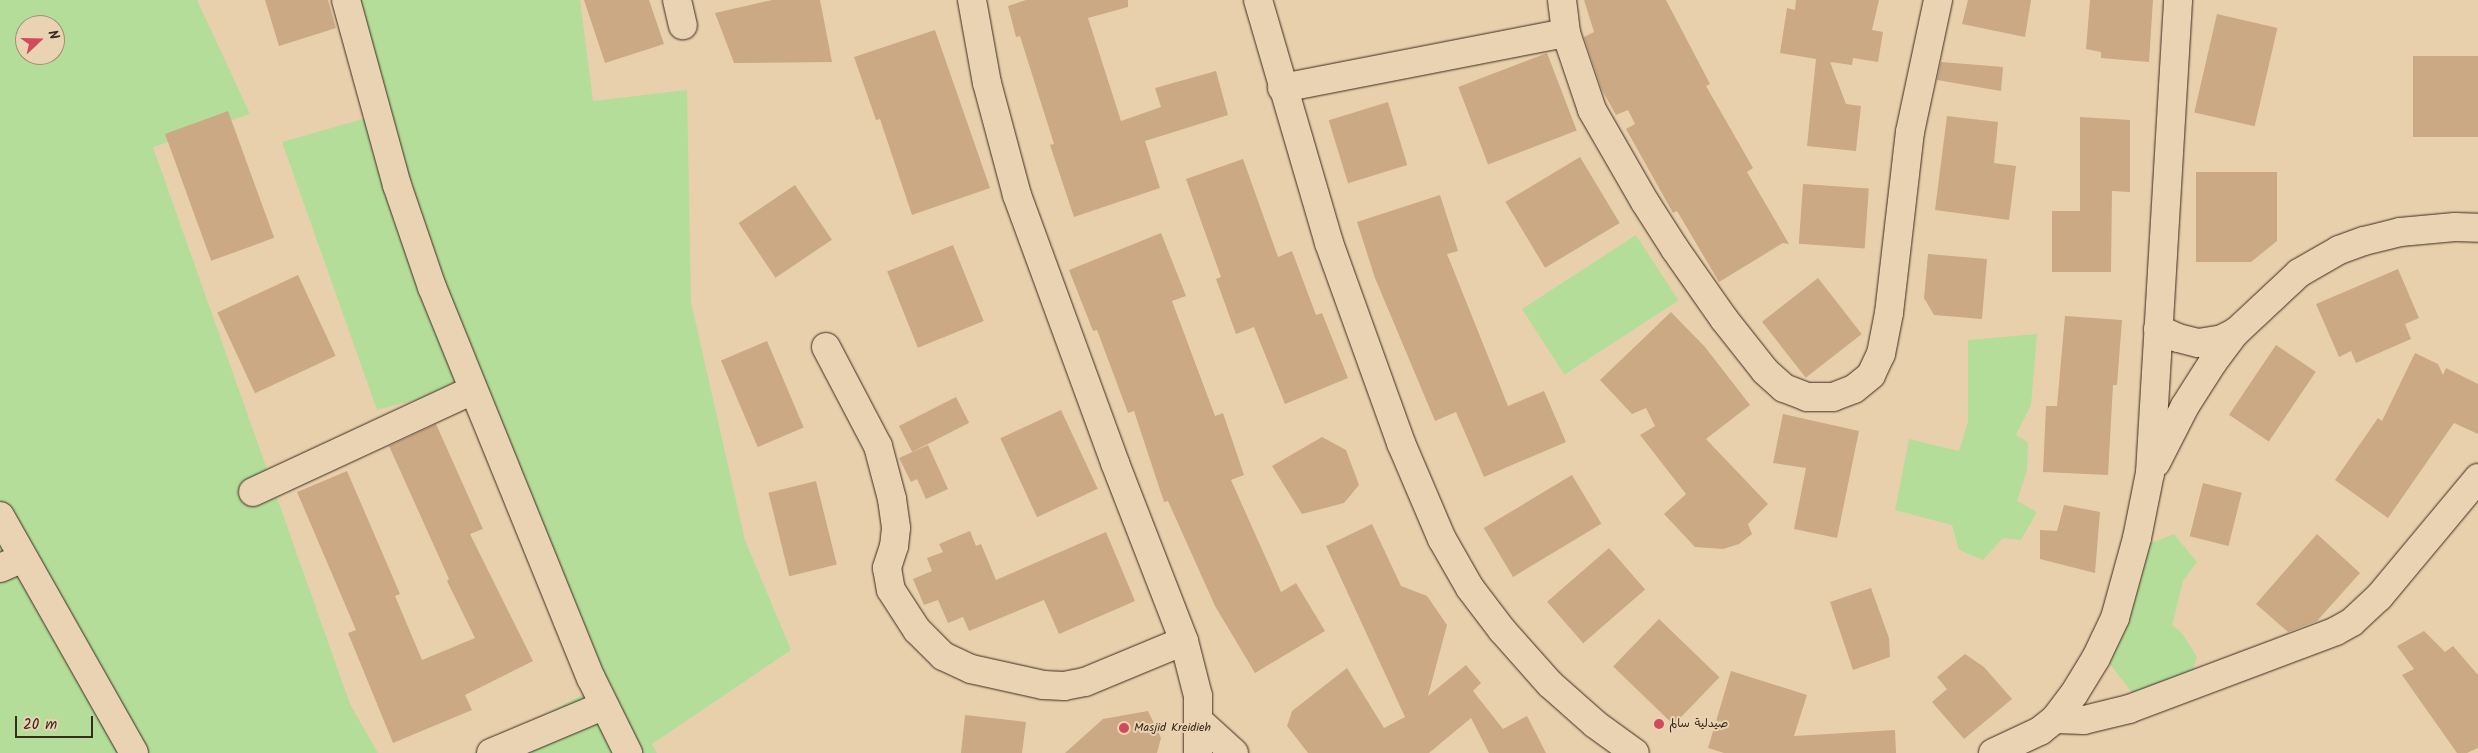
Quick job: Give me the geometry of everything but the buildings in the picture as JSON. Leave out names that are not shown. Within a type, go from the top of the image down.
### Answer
[{"type":"street","points":[[346,0],[397,186],[432,287],[603,706],[628,753]]},
{"type":"street","points":[[972,0],[987,84],[1017,195],[1114,463],[1184,641],[1198,696],[1200,722],[1198,753]]},
{"type":"street","points":[[1258,0],[1282,88],[1329,243],[1405,453],[1442,539],[1470,588],[1502,630],[1550,684],[1595,724],[1635,753]]},
{"type":"street","points":[[1562,0],[1566,33],[1592,110],[1645,202],[1724,319],[1765,370],[1784,388],[1808,397],[1833,398],[1854,390],[1871,375],[1882,354],[1889,313],[1900,204],[1910,132],[1938,0]]},
{"type":"street","points":[[1992,753],[2040,730],[2055,719],[2096,658],[2116,618],[2137,538],[2150,473],[2178,0]]},
{"type":"street","points":[[1282,88],[1566,33]]},
{"type":"street","points":[[2150,473],[2199,382],[2236,332],[2299,274],[2340,250],[2400,232],[2455,227],[2478,228]]},
{"type":"street","points":[[2158,329],[2178,338],[2198,343],[2222,339],[2236,332]]},
{"type":"street","points":[[826,347],[878,446],[892,498],[896,528],[894,546],[887,568],[891,590],[917,630],[943,656],[971,669],[1043,685],[1064,686],[1084,682],[1184,641]]},
{"type":"street","points":[[253,492],[473,390]]},
{"type":"street","points":[[2055,719],[2084,720],[2129,709],[2336,631],[2352,622],[2379,597],[2478,478]]},
{"type":"street","points":[[0,516],[11,563],[134,753]]},
{"type":"street","points":[[491,753],[603,706]]},
{"type":"street","points":[[1200,722],[1234,753]]},
{"type":"green space","points":[[0,0],[197,0],[250,114],[153,147],[350,704],[378,753],[0,753]]},
{"type":"green space","points":[[345,0],[580,0],[593,101],[687,90],[691,302],[745,540],[791,650],[652,744],[657,753],[473,753],[597,687],[480,383],[377,410],[282,142],[370,117]]},
{"type":"green space","points":[[1636,235],[1678,300],[1564,374],[1522,309]]},
{"type":"green space","points":[[2037,334],[2031,405],[2016,435],[2028,442],[2027,470],[2017,501],[2037,512],[2021,540],[2003,538],[1983,560],[1959,550],[1952,525],[1895,510],[1909,439],[1959,451],[1968,422],[1968,340]]},
{"type":"green space","points":[[2174,534],[2197,562],[2183,581],[2172,625],[2182,633],[2197,657],[2192,673],[2133,694],[2109,663],[2149,544]]},
{"type":"place","name":"صيدلية سالم","points":[[1659,724]]},
{"type":"place","name":"Masjid Kreidieh","points":[[1124,728]]}]
